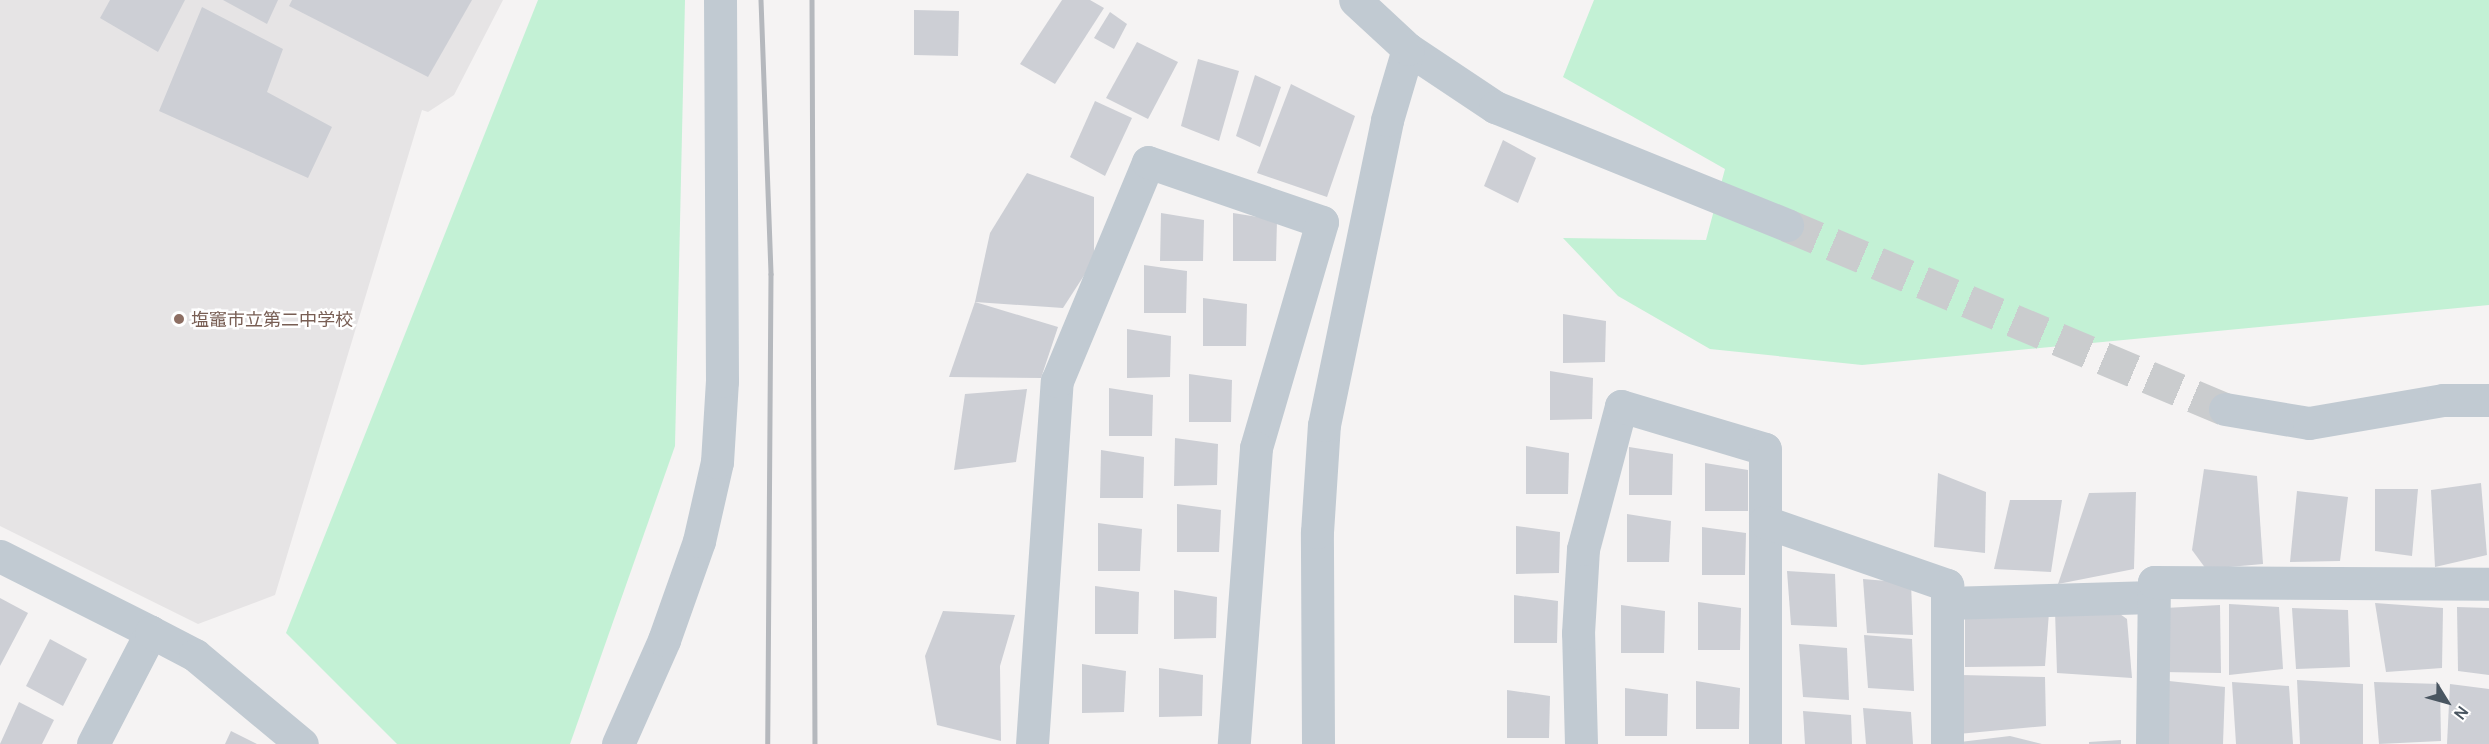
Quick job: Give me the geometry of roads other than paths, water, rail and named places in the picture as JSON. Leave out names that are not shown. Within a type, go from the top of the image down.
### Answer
[{"type":"street","points":[[618,744],[664,640],[699,541],[717,462],[722,381],[720,0]]},
{"type":"street","points":[[1355,0],[1408,49],[1495,107],[1787,225]]},
{"type":"street","points":[[1318,744],[1317,532],[1324,425],[1387,120],[1408,49]]},
{"type":"street","points":[[1032,744],[1057,381],[1148,162],[1323,222],[1256,448],[1233,744]]},
{"type":"street","points":[[2225,409],[2309,423],[2443,400],[2489,400]]},
{"type":"street","points":[[1581,744],[1578,633],[1583,549],[1621,406],[1765,449],[1765,744]]},
{"type":"street","points":[[1765,522],[1947,585],[1947,744]]},
{"type":"street","points":[[0,556],[195,655],[302,744]]},
{"type":"street","points":[[2152,744],[2154,582],[2489,584]]},
{"type":"street","points":[[1947,603],[2153,597]]},
{"type":"street","points":[[93,744],[151,632]]},
{"type":"tunnel","points":[[1787,225],[2225,409]]},
{"type":"railway","points":[[761,0],[771,274],[768,744]]},
{"type":"railway","points":[[812,0],[815,744]]},
{"type":"place","name":"塩竈市立第二中学校","points":[[179,319]]}]
